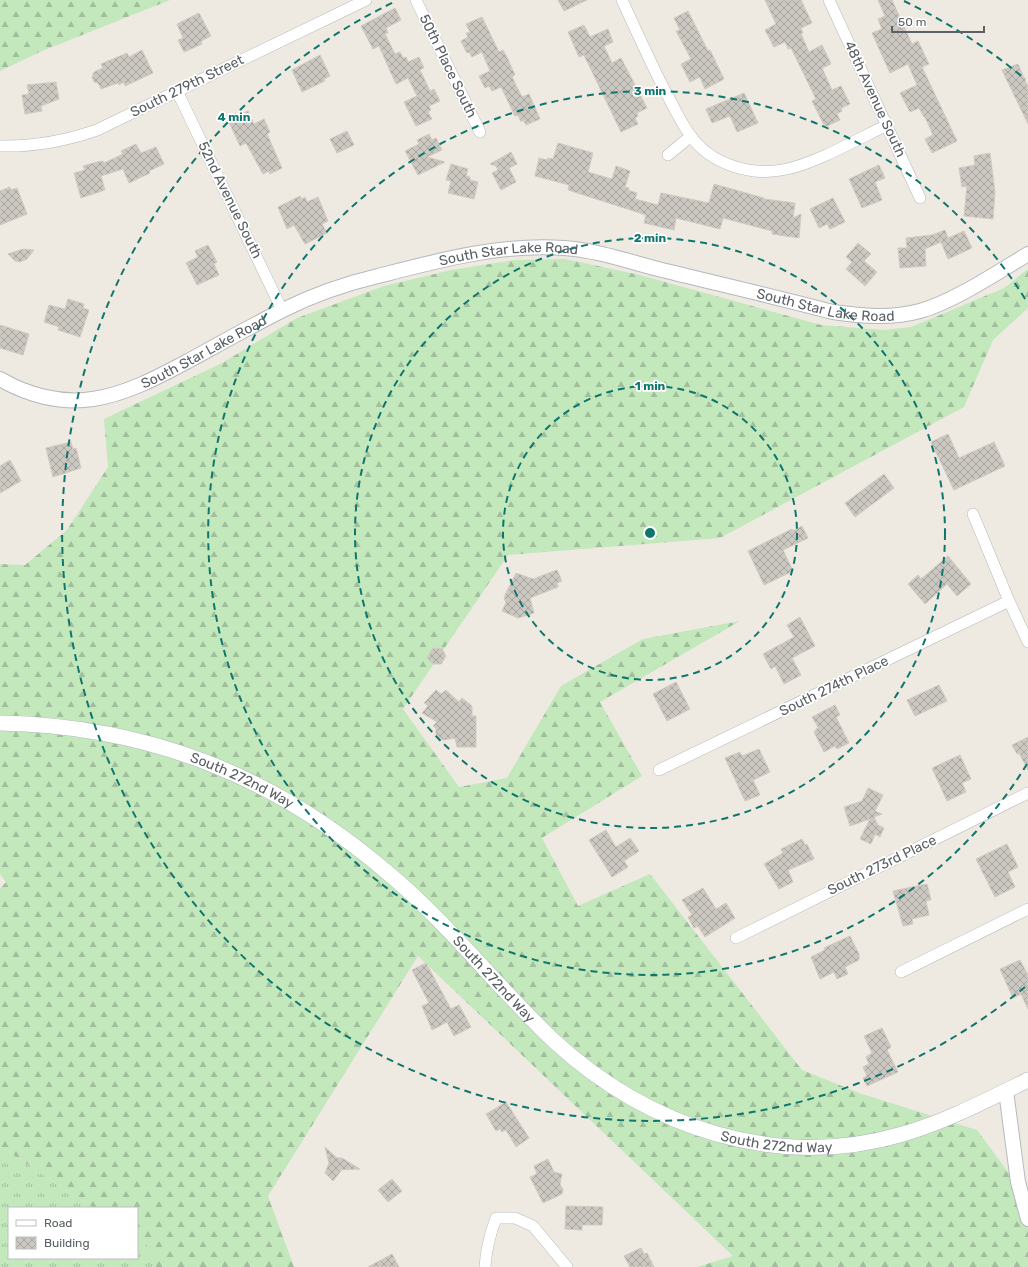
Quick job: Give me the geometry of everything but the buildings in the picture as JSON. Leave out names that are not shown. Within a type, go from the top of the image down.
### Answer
[{"type":"main road","name":"South 272nd Way","points":[[0,723],[53,726],[136,739],[200,759],[256,783],[281,797],[330,827],[390,874],[437,918],[553,1040],[578,1061],[630,1097],[680,1122],[708,1133],[751,1142],[794,1147],[831,1146],[871,1142],[935,1123],[1028,1080]]},
{"type":"street","name":"South 279th Street","points":[[0,146],[39,145],[70,139],[97,130],[366,0]]},
{"type":"street","name":"50th Place South","points":[[416,0],[480,132]]},
{"type":"street","points":[[622,0],[658,75],[691,136],[708,152],[728,164],[757,171],[788,169],[808,162],[887,125]]},
{"type":"street","name":"48th Avenue South","points":[[829,0],[920,198]]},
{"type":"street","name":"52nd Avenue South","points":[[177,91],[282,310]]},
{"type":"street","points":[[668,155],[691,136]]},
{"type":"street","name":"South Star Lake Road","points":[[0,379],[21,390],[46,397],[70,400],[94,399],[114,394],[157,378],[282,310],[326,291],[377,276],[480,253],[522,248],[564,248],[604,256],[833,312],[864,316],[891,316],[920,311],[946,301],[1028,254]]},
{"type":"street","points":[[973,514],[1009,601],[1028,642]]},
{"type":"street","name":"South 274th Place","points":[[659,770],[1009,601]]},
{"type":"street","name":"South 273rd Place","points":[[736,938],[1028,793]]},
{"type":"street","points":[[901,972],[1028,909]]},
{"type":"street","points":[[1006,1091],[1018,1182],[1028,1219]]},
{"type":"street","points":[[485,1267],[487,1248],[496,1218],[515,1218],[533,1226],[567,1267]]},
{"type":"green space","points":[[0,0],[170,0],[42,51],[0,71]]},
{"type":"green space","points":[[565,259],[640,275],[821,325],[884,330],[911,327],[1004,288],[1028,269],[1028,308],[993,340],[964,407],[720,538],[508,555],[403,709],[459,787],[507,778],[561,686],[643,639],[740,621],[600,702],[642,776],[542,838],[578,906],[650,874],[802,1070],[862,1094],[977,1130],[1028,1199],[1028,1267],[697,1267],[733,1256],[418,956],[268,1196],[294,1267],[155,1267],[146,1243],[138,1238],[138,1207],[92,1207],[0,1146],[0,889],[6,882],[0,874],[0,564],[25,565],[67,530],[108,467],[104,419],[222,363],[297,318],[384,286],[451,270],[514,260]]},
{"type":"green space","points":[[0,1146],[92,1207],[8,1207],[8,1259],[138,1259],[138,1238],[146,1243],[155,1267],[0,1267]]}]
